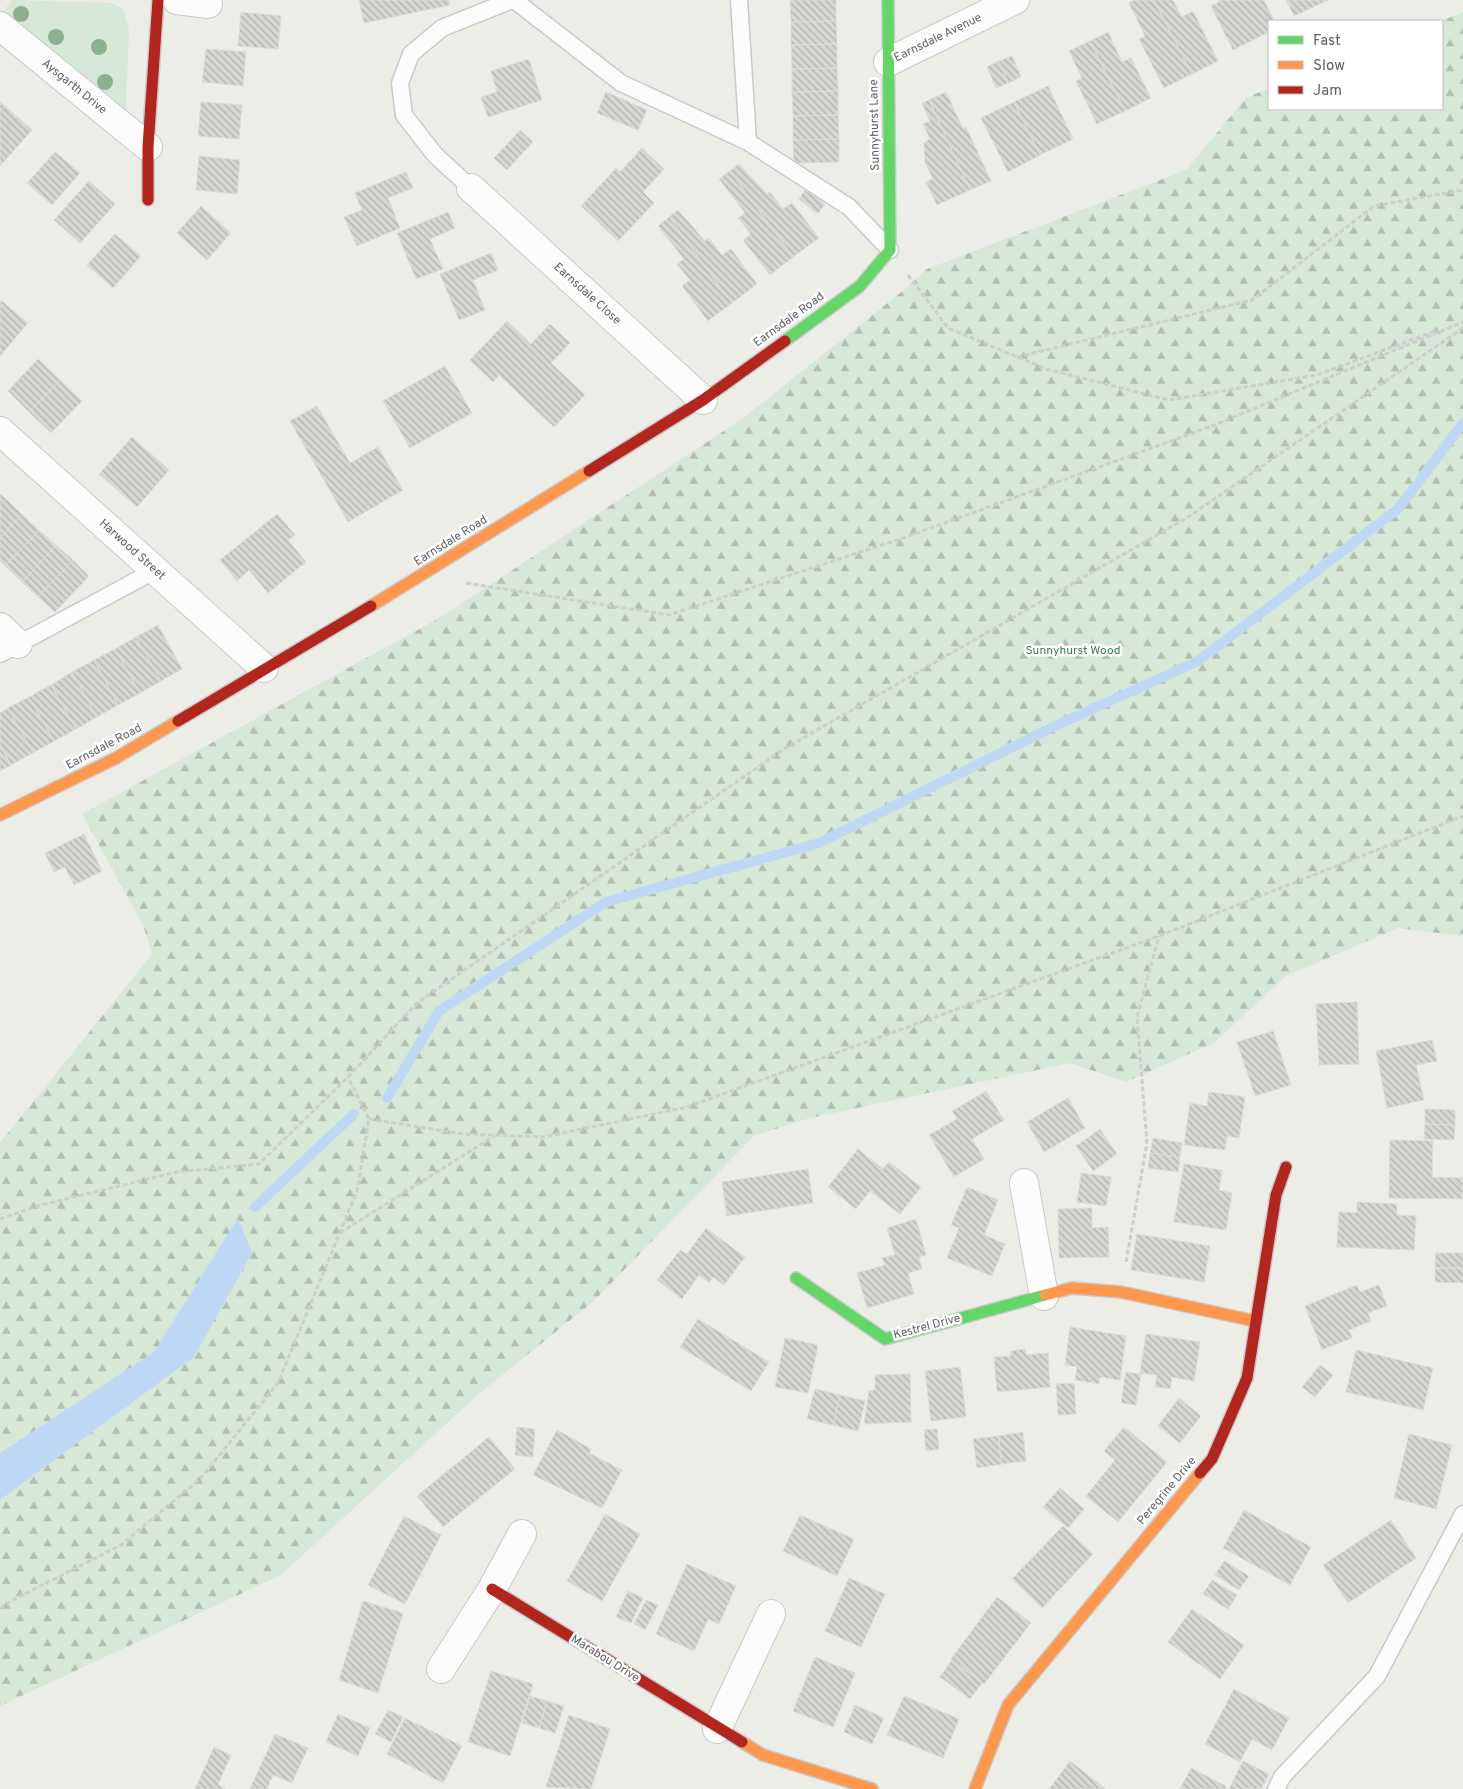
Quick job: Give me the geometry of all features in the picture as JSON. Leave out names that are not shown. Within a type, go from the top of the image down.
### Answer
[{"type":"street","points":[[148,200],[148,148],[158,0]]},
{"type":"street","points":[[177,0],[208,4]]},
{"type":"street","name":"Sunnyhurst Lane","points":[[888,0],[890,250]]},
{"type":"street","name":"Earnsdale Avenue","points":[[888,62],[1015,0]]},
{"type":"street","name":"Aysgarth Drive","points":[[0,26],[148,148]]},
{"type":"street","name":"Earnsdale Close","points":[[471,188],[703,400]]},
{"type":"street","name":"Earnsdale Road","points":[[0,815],[116,758],[430,570],[703,400],[860,286],[890,250]]},
{"type":"street","name":"Harwood Street","points":[[0,432],[264,668]]},
{"type":"street","name":"Peregrine Drive","points":[[975,1789],[1008,1706],[1212,1459],[1247,1378],[1276,1195],[1286,1167]]},
{"type":"street","points":[[1024,1183],[1044,1296]]},
{"type":"street","name":"Kestrel Drive","points":[[796,1278],[885,1339],[1072,1288],[1121,1292],[1255,1321]]},
{"type":"street","points":[[441,1669],[492,1589],[522,1534]]},
{"type":"street","name":"Marabou Drive","points":[[492,1589],[717,1729],[763,1755],[872,1789]]},
{"type":"street","points":[[717,1729],[771,1614]]},
{"type":"lane","points":[[471,188],[435,155],[404,115],[400,83],[411,54],[442,28],[513,0],[621,83],[748,142],[849,206],[890,250]]},
{"type":"lane","points":[[739,0],[748,142]]},
{"type":"lane","points":[[6,642],[154,570]]},
{"type":"lane","points":[[1276,1789],[1282,1777],[1377,1676],[1463,1514]]},
{"type":"path","points":[[1017,357],[1252,300],[1374,206],[1463,190]]},
{"type":"path","points":[[890,250],[948,328],[1046,369],[1169,400],[1317,375],[1463,322]]},
{"type":"path","points":[[430,570],[460,582],[669,615],[903,538],[1212,426],[1463,322]]},
{"type":"path","points":[[0,1219],[41,1205],[177,1172],[259,1164],[348,1077],[417,1004],[784,749],[1185,519],[1463,328]]},
{"type":"path","points":[[369,1119],[463,1134],[544,1137],[687,1107],[1159,936],[1463,816]]},
{"type":"path","points":[[1121,1292],[1146,1143],[1137,1016],[1159,936]]},
{"type":"path","points":[[0,1609],[10,1601],[121,1545],[200,1479],[278,1382],[357,1191],[369,1119],[348,1077]]},
{"type":"path","points":[[340,1233],[495,1135]]},
{"type":"green space","points":[[12,0],[112,3],[123,9],[129,31],[126,106],[122,115],[9,25],[3,12]]},
{"type":"green space","name":"Sunnyhurst Wood","points":[[1463,12],[1463,936],[1398,928],[1286,976],[1214,1043],[1126,1082],[1070,1063],[810,1118],[754,1136],[594,1301],[481,1392],[281,1575],[0,1706],[0,1143],[152,954],[143,925],[82,814],[441,617],[742,419],[904,290],[927,269],[1186,170],[1246,98],[1268,88],[1268,110],[1443,110],[1443,20]]},
{"type":"water","points":[[238,1218],[252,1253],[194,1357],[0,1500],[0,1453],[154,1352]]},
{"type":"building","points":[[359,0],[449,0],[450,5],[364,23]]},
{"type":"building","points":[[790,0],[836,0],[836,21],[791,22]]},
{"type":"building","points":[[1134,0],[1154,0],[1192,74],[1164,88],[1139,39],[1145,36],[1129,3]]},
{"type":"building","points":[[1154,0],[1173,0],[1182,17],[1193,11],[1218,61],[1192,74]]},
{"type":"building","points":[[1218,0],[1264,0],[1274,20],[1268,20],[1268,32],[1233,50],[1211,6],[1219,2]]},
{"type":"building","points":[[1286,0],[1328,0],[1294,16]]},
{"type":"building","points":[[241,12],[281,16],[278,49],[238,46]]},
{"type":"building","points":[[836,21],[837,44],[791,45],[791,22]]},
{"type":"building","points":[[1108,32],[1122,62],[1131,58],[1151,98],[1125,111],[1090,41]]},
{"type":"building","points":[[1090,41],[1125,111],[1097,124],[1076,81],[1082,78],[1069,51]]},
{"type":"building","points":[[837,44],[837,68],[792,69],[791,45]]},
{"type":"building","points":[[206,49],[246,52],[243,86],[202,82]]},
{"type":"building","points":[[1012,56],[1021,77],[1008,83],[999,61]]},
{"type":"building","points":[[529,59],[542,100],[488,117],[481,97],[497,92],[491,71]]},
{"type":"building","points":[[999,61],[1008,83],[996,88],[987,67]]},
{"type":"building","points":[[837,68],[838,91],[792,92],[792,69]]},
{"type":"building","points":[[1048,86],[1073,139],[1040,155],[1014,102]]},
{"type":"building","points":[[838,91],[838,115],[793,116],[792,92]]},
{"type":"building","points":[[606,92],[647,110],[638,130],[597,113]]},
{"type":"building","points":[[946,92],[963,129],[966,127],[991,181],[970,190],[929,100]]},
{"type":"building","points":[[929,100],[970,190],[937,205],[926,182],[933,179],[925,162],[924,143],[930,139],[923,124],[930,121],[922,103]]},
{"type":"building","points":[[0,102],[5,106],[0,112]]},
{"type":"building","points":[[201,102],[242,105],[239,139],[198,136]]},
{"type":"building","points":[[1014,102],[1040,155],[1008,172],[981,118]]},
{"type":"building","points":[[5,106],[32,130],[0,166],[0,112]]},
{"type":"building","points":[[838,115],[839,139],[793,140],[793,116]]},
{"type":"building","points":[[520,130],[533,142],[507,170],[494,158]]},
{"type":"building","points":[[839,139],[839,162],[794,163],[793,140]]},
{"type":"building","points":[[642,148],[664,169],[643,192],[654,203],[618,241],[581,206],[616,168],[620,172]]},
{"type":"building","points":[[55,152],[80,173],[52,205],[27,183]]},
{"type":"building","points":[[199,156],[240,160],[237,194],[196,190]]},
{"type":"building","points":[[739,164],[767,194],[770,192],[783,209],[792,203],[819,238],[793,257],[730,171]]},
{"type":"building","points":[[730,171],[793,257],[770,275],[743,240],[751,234],[738,218],[745,213],[719,179]]},
{"type":"building","points":[[406,172],[413,188],[388,198],[400,228],[357,246],[344,217],[362,210],[355,193]]},
{"type":"building","points":[[89,181],[115,204],[80,243],[54,220]]},
{"type":"building","points":[[805,190],[825,204],[818,214],[799,199]]},
{"type":"building","points":[[201,206],[231,233],[207,260],[177,233]]},
{"type":"building","points":[[678,210],[705,241],[709,238],[722,255],[731,249],[757,284],[732,303],[669,217]]},
{"type":"building","points":[[448,212],[455,228],[430,239],[443,269],[416,279],[397,233]]},
{"type":"building","points":[[669,217],[732,303],[708,321],[682,286],[690,280],[677,264],[684,259],[658,226]]},
{"type":"building","points":[[115,234],[141,256],[113,288],[87,265]]},
{"type":"building","points":[[491,253],[498,270],[473,280],[485,310],[459,320],[440,274]]},
{"type":"building","points":[[2,301],[28,323],[0,356],[0,303]]},
{"type":"building","points":[[507,321],[531,344],[550,324],[570,343],[551,363],[585,395],[554,427],[499,375],[493,382],[470,360]]},
{"type":"building","points":[[38,359],[60,380],[29,412],[8,391]]},
{"type":"building","points":[[445,366],[472,413],[410,448],[383,401]]},
{"type":"building","points":[[60,380],[82,401],[51,433],[29,412]]},
{"type":"building","points":[[317,406],[350,463],[378,447],[403,490],[348,522],[290,421]]},
{"type":"building","points":[[132,437],[169,470],[137,507],[99,474]]},
{"type":"building","points":[[0,494],[6,499],[0,505]]},
{"type":"building","points":[[6,499],[22,514],[0,538],[0,505]]},
{"type":"building","points":[[22,514],[39,530],[5,566],[0,561],[0,538]]},
{"type":"building","points":[[277,514],[295,535],[288,540],[306,562],[268,593],[249,570],[237,581],[220,560]]},
{"type":"building","points":[[39,530],[56,545],[22,582],[5,566]]},
{"type":"building","points":[[56,545],[73,560],[38,597],[22,582]]},
{"type":"building","points":[[73,560],[89,576],[55,612],[38,597]]},
{"type":"building","points":[[158,625],[182,669],[161,681],[136,637]]},
{"type":"building","points":[[136,637],[161,681],[140,693],[115,649]]},
{"type":"building","points":[[115,649],[140,693],[118,705],[94,660]]},
{"type":"building","points":[[94,660],[118,705],[97,717],[72,672]]},
{"type":"building","points":[[72,672],[97,717],[76,729],[51,685]]},
{"type":"building","points":[[51,685],[76,729],[54,741],[29,697]]},
{"type":"building","points":[[29,697],[54,741],[33,753],[8,708]]},
{"type":"building","points":[[8,708],[33,753],[11,765],[0,745],[0,713]]},
{"type":"building","points":[[0,745],[11,765],[0,771]]},
{"type":"building","points":[[84,834],[102,871],[74,885],[65,867],[54,872],[45,853]]},
{"type":"building","points":[[1357,1002],[1359,1064],[1319,1065],[1316,1004]]},
{"type":"building","points":[[1273,1031],[1291,1085],[1255,1096],[1237,1042]]},
{"type":"building","points":[[1432,1040],[1437,1061],[1416,1065],[1424,1100],[1387,1108],[1376,1051]]},
{"type":"building","points":[[986,1091],[1004,1120],[972,1139],[984,1159],[954,1177],[929,1135],[957,1119],[952,1111]]},
{"type":"building","points":[[1209,1092],[1245,1097],[1239,1138],[1227,1136],[1225,1150],[1184,1145],[1190,1103],[1207,1106]]},
{"type":"building","points":[[1068,1098],[1085,1128],[1044,1152],[1027,1122]]},
{"type":"building","points":[[1425,1109],[1455,1110],[1455,1125],[1425,1124]]},
{"type":"building","points":[[1425,1124],[1455,1125],[1454,1140],[1424,1139]]},
{"type":"building","points":[[1100,1129],[1117,1154],[1093,1171],[1076,1146]]},
{"type":"building","points":[[1153,1138],[1182,1143],[1180,1157],[1150,1153]]},
{"type":"building","points":[[1390,1140],[1433,1141],[1432,1177],[1463,1178],[1462,1199],[1389,1198]]},
{"type":"building","points":[[858,1149],[883,1169],[889,1162],[921,1187],[900,1214],[870,1191],[856,1209],[828,1187]]},
{"type":"building","points":[[1150,1153],[1180,1157],[1178,1172],[1148,1168]]},
{"type":"building","points":[[1184,1164],[1222,1170],[1219,1190],[1232,1193],[1226,1230],[1174,1222]]},
{"type":"building","points":[[808,1169],[813,1203],[727,1216],[722,1182]]},
{"type":"building","points":[[1081,1173],[1111,1177],[1106,1206],[1077,1202]]},
{"type":"building","points":[[967,1187],[998,1200],[984,1235],[1005,1244],[992,1276],[947,1258],[959,1228],[951,1225]]},
{"type":"building","points":[[1357,1202],[1397,1204],[1397,1215],[1416,1216],[1414,1250],[1337,1247],[1339,1212],[1357,1213]]},
{"type":"building","points":[[1092,1208],[1092,1228],[1108,1227],[1109,1257],[1059,1258],[1058,1209]]},
{"type":"building","points":[[916,1219],[926,1255],[919,1257],[922,1269],[908,1273],[914,1294],[867,1308],[857,1273],[885,1265],[882,1258],[895,1255],[887,1228]]},
{"type":"building","points":[[706,1228],[745,1257],[724,1285],[713,1277],[709,1283],[699,1275],[682,1299],[657,1280],[680,1250],[687,1254]]},
{"type":"building","points":[[1137,1234],[1210,1246],[1204,1282],[1131,1270]]},
{"type":"building","points":[[1436,1253],[1463,1253],[1463,1268],[1435,1268]]},
{"type":"building","points":[[1435,1268],[1463,1268],[1463,1283],[1435,1282]]},
{"type":"building","points":[[1357,1285],[1360,1292],[1379,1285],[1387,1306],[1368,1313],[1371,1321],[1349,1330],[1352,1338],[1322,1350],[1305,1306]]},
{"type":"building","points":[[698,1319],[769,1362],[751,1391],[680,1347]]},
{"type":"building","points":[[1070,1327],[1126,1336],[1120,1380],[1100,1377],[1099,1384],[1075,1380],[1077,1367],[1065,1365]]},
{"type":"building","points":[[1146,1334],[1200,1342],[1194,1381],[1172,1377],[1170,1389],[1155,1387],[1157,1375],[1140,1373]]},
{"type":"building","points":[[785,1338],[818,1345],[808,1393],[775,1387]]},
{"type":"building","points":[[1025,1349],[1026,1355],[1048,1353],[1050,1387],[997,1392],[994,1357],[1011,1356],[1011,1351]]},
{"type":"building","points":[[1356,1350],[1433,1368],[1423,1410],[1346,1392]]},
{"type":"building","points":[[1320,1365],[1333,1375],[1315,1397],[1302,1387]]},
{"type":"building","points":[[960,1367],[966,1417],[931,1421],[925,1371]]},
{"type":"building","points":[[1126,1372],[1141,1374],[1136,1405],[1121,1403]]},
{"type":"building","points":[[910,1374],[911,1422],[864,1424],[869,1391],[875,1390],[875,1375]]},
{"type":"building","points":[[1074,1383],[1076,1414],[1058,1415],[1056,1384]]},
{"type":"building","points":[[815,1389],[840,1395],[833,1425],[807,1419]]},
{"type":"building","points":[[840,1395],[865,1401],[858,1431],[833,1425]]},
{"type":"building","points":[[1179,1398],[1201,1416],[1180,1443],[1158,1426]]},
{"type":"building","points":[[517,1427],[535,1429],[533,1457],[515,1455]]},
{"type":"building","points":[[1124,1427],[1167,1462],[1118,1522],[1086,1496],[1115,1460],[1104,1451]]},
{"type":"building","points":[[937,1429],[939,1449],[926,1451],[924,1430]]},
{"type":"building","points":[[557,1430],[591,1449],[589,1453],[622,1470],[602,1508],[533,1475]]},
{"type":"building","points":[[1023,1432],[1026,1461],[1002,1464],[998,1436]]},
{"type":"building","points":[[1409,1434],[1452,1445],[1436,1509],[1394,1498]]},
{"type":"building","points":[[998,1436],[1002,1464],[977,1468],[973,1439]]},
{"type":"building","points":[[489,1437],[515,1469],[443,1527],[417,1496]]},
{"type":"building","points":[[1060,1488],[1084,1509],[1068,1528],[1043,1507]]},
{"type":"building","points":[[1244,1510],[1311,1547],[1290,1585],[1223,1548]]},
{"type":"building","points":[[605,1514],[640,1534],[602,1601],[567,1581]]},
{"type":"building","points":[[800,1515],[854,1539],[837,1576],[783,1551]]},
{"type":"building","points":[[404,1516],[441,1535],[405,1604],[368,1585]]},
{"type":"building","points":[[1391,1520],[1416,1558],[1348,1603],[1323,1565]]},
{"type":"building","points":[[1063,1526],[1093,1554],[1042,1608],[1012,1579]]},
{"type":"building","points":[[1224,1561],[1249,1576],[1239,1590],[1215,1575]]},
{"type":"building","points":[[687,1564],[736,1586],[719,1624],[708,1619],[694,1651],[656,1634]]},
{"type":"building","points":[[849,1578],[885,1594],[861,1647],[825,1631]]},
{"type":"building","points":[[1212,1580],[1237,1595],[1228,1609],[1203,1594]]},
{"type":"building","points":[[628,1591],[643,1598],[631,1623],[616,1617]]},
{"type":"building","points":[[997,1597],[1031,1623],[984,1684],[951,1659]]},
{"type":"building","points":[[646,1600],[658,1605],[645,1630],[634,1624]]},
{"type":"building","points":[[363,1601],[403,1613],[378,1693],[339,1680]]},
{"type":"building","points":[[1192,1609],[1244,1645],[1220,1679],[1168,1642]]},
{"type":"building","points":[[815,1657],[855,1673],[833,1727],[793,1711]]},
{"type":"building","points":[[952,1660],[982,1683],[970,1699],[940,1677]]},
{"type":"building","points":[[491,1671],[533,1684],[510,1756],[468,1742]]},
{"type":"building","points":[[1234,1689],[1289,1718],[1272,1750],[1252,1739],[1240,1762],[1205,1744]]},
{"type":"building","points":[[530,1696],[547,1701],[539,1728],[522,1723]]},
{"type":"building","points":[[904,1696],[959,1719],[943,1758],[887,1735]]},
{"type":"building","points":[[547,1701],[564,1706],[555,1733],[539,1728]]},
{"type":"building","points":[[855,1705],[884,1718],[872,1744],[844,1732]]},
{"type":"building","points":[[388,1710],[403,1717],[391,1742],[375,1734]]},
{"type":"building","points":[[338,1714],[370,1728],[358,1756],[326,1742]]},
{"type":"building","points":[[569,1715],[610,1729],[591,1789],[546,1787]]},
{"type":"building","points":[[405,1718],[462,1746],[443,1783],[387,1754]]},
{"type":"building","points":[[275,1734],[308,1748],[292,1783],[273,1775],[267,1789],[250,1789]]},
{"type":"building","points":[[214,1747],[231,1755],[218,1785],[226,1789],[195,1789]]},
{"type":"building","points":[[1070,1761],[1106,1789],[1049,1789]]},
{"type":"building","points":[[1243,1761],[1269,1774],[1261,1789],[1249,1789],[1233,1781]]},
{"type":"building","points":[[1191,1768],[1226,1786],[1225,1789],[1180,1789]]},
{"type":"building","points":[[1233,1781],[1249,1789],[1229,1789]]},
{"type":"waterway","points":[[387,1098],[439,1011],[606,902],[819,843],[1055,726],[1198,661],[1398,509],[1463,423]]},
{"type":"waterway","points":[[255,1207],[354,1114]]},
{"type":"traffic: fast","points":[[785,341],[860,286],[890,250],[888,0]]},
{"type":"traffic: fast","points":[[796,1278],[885,1339],[1045,1295]]},
{"type":"traffic: slow","points":[[371,606],[589,471]]},
{"type":"traffic: slow","points":[[0,815],[116,758],[178,721]]},
{"type":"traffic: slow","points":[[1045,1295],[1072,1288],[1121,1292],[1255,1321]]},
{"type":"traffic: slow","points":[[975,1789],[1008,1705],[1200,1473]]},
{"type":"traffic: slow","points":[[742,1742],[763,1755],[872,1789]]},
{"type":"traffic: jam","points":[[148,200],[148,147],[158,0]]},
{"type":"traffic: jam","points":[[589,471],[703,400],[785,341]]},
{"type":"traffic: jam","points":[[178,721],[371,606]]},
{"type":"traffic: jam","points":[[1200,1473],[1212,1459],[1247,1378],[1276,1195],[1286,1167]]},
{"type":"traffic: jam","points":[[492,1589],[742,1742]]}]
